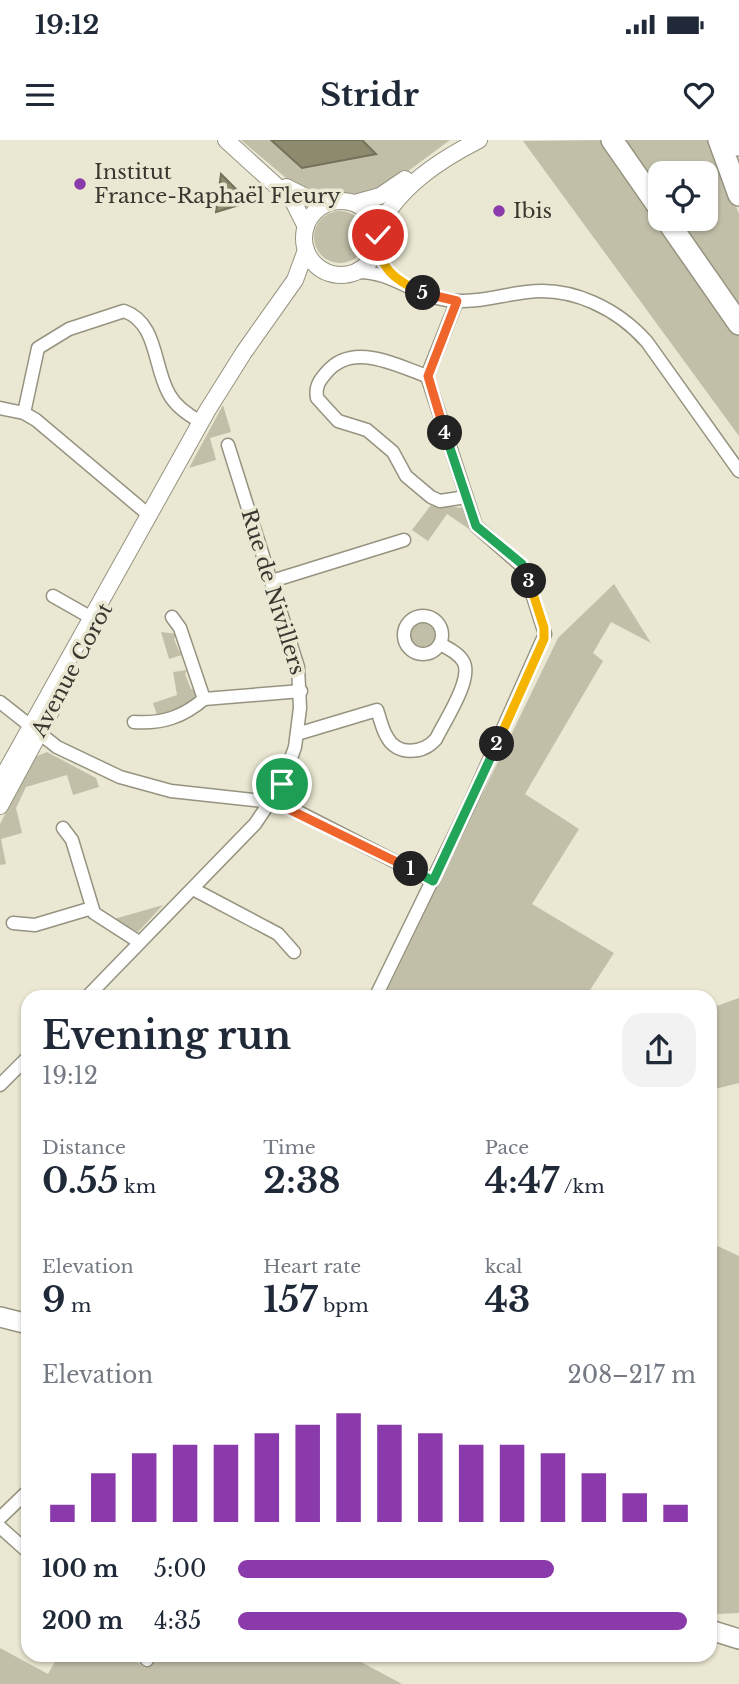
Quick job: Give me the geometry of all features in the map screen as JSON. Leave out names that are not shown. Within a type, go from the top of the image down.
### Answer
[{"type":"main road","points":[[612,140],[648,192]]},
{"type":"main road","points":[[719,140],[739,195]]},
{"type":"main road","points":[[737,140],[739,145]]},
{"type":"main road","points":[[674,231],[739,324]]},
{"type":"main road","points":[[0,1317],[21,1322]]},
{"type":"main road","points":[[717,1632],[739,1639]]},
{"type":"street","points":[[226,140],[266,174],[299,208],[306,227],[306,250],[319,267],[334,274],[380,273],[426,294],[457,301],[544,291],[581,298],[616,314],[647,342],[739,471]]},
{"type":"street","points":[[266,174],[301,195],[355,204],[388,192],[458,140]]},
{"type":"street","points":[[355,272],[369,262],[390,207],[411,185],[479,140]]},
{"type":"street","points":[[306,227],[316,211],[332,202]]},
{"type":"street","points":[[355,204],[369,213],[383,266],[398,280]]},
{"type":"street","name":"Avenue Corot","points":[[0,806],[90,617],[235,365],[300,272],[306,250]]},
{"type":"street","name":"Avenue Corot","points":[[275,310],[305,283],[334,274]]},
{"type":"street","points":[[379,990],[433,881],[545,634],[524,568],[480,531],[466,497],[428,376],[457,301]]},
{"type":"street","points":[[24,413],[38,348],[63,331],[124,311],[144,324],[170,396],[184,411],[201,422]]},
{"type":"street","points":[[428,376],[371,357],[347,358],[333,364],[320,380],[317,398],[338,421],[367,430],[393,452],[406,476],[431,497],[440,501],[466,497]]},
{"type":"street","points":[[0,408],[24,413],[150,516]]},
{"type":"street","name":"Rue de Nivillers","points":[[94,990],[255,824],[272,801],[287,773],[297,734],[301,691],[295,654],[228,445]]},
{"type":"street","name":"Avenue Corot","points":[[0,782],[36,728],[124,571],[141,532]]},
{"type":"street","points":[[272,581],[404,540]]},
{"type":"street","points":[[53,596],[90,617]]},
{"type":"street","points":[[172,617],[180,628],[204,699]]},
{"type":"street","points":[[297,734],[377,710],[387,738],[395,746],[412,751],[428,747],[436,739],[466,678],[466,666],[461,658],[440,644]]},
{"type":"street","points":[[134,722],[158,723],[181,716],[204,699],[301,691]]},
{"type":"street","points":[[0,702],[57,747],[120,777],[145,786],[272,801],[433,881]]},
{"type":"street","points":[[63,828],[74,845],[92,908],[100,919],[139,942]]},
{"type":"street","points":[[193,889],[278,934],[295,952]]},
{"type":"street","points":[[13,923],[35,925],[92,908]]},
{"type":"street","points":[[0,1085],[21,1064]]},
{"type":"street","points":[[3,1510],[21,1496]]},
{"type":"street","points":[[0,1527],[21,1546]]},
{"type":"shaded area","points":[[241,140],[450,140],[384,189],[366,198],[336,195],[324,198],[292,183]]},
{"type":"shaded area","points":[[271,140],[362,140],[376,154],[302,168]]},
{"type":"shaded area","points":[[604,140],[648,202],[648,231],[668,231],[739,331],[739,436],[523,141]]},
{"type":"shaded area","points":[[617,140],[711,140],[739,214],[739,316],[680,231],[718,231],[718,161],[648,161],[648,185]]},
{"type":"shaded area","points":[[221,174],[249,202],[216,212]]},
{"type":"shaded area","points":[[340,211],[350,213],[358,219],[364,227],[364,247],[358,255],[350,261],[340,263],[330,261],[322,255],[316,247],[314,237],[316,227],[322,219],[330,213]]},
{"type":"shaded area","points":[[223,405],[231,432],[210,438],[216,460],[189,468]]},
{"type":"shaded area","points":[[431,505],[465,508],[472,531],[447,514],[428,541],[412,530]]},
{"type":"shaded area","points":[[614,584],[651,643],[611,622],[593,653],[603,661],[525,794],[579,829],[532,904],[614,953],[590,990],[387,990],[558,638]]},
{"type":"shaded area","points":[[423,623],[434,630],[435,635],[428,646],[423,647],[412,640],[411,635],[418,624]]},
{"type":"shaded area","points":[[161,632],[178,634],[174,639],[179,651],[185,654],[169,659]]},
{"type":"shaded area","points":[[187,670],[185,674],[191,689],[196,690],[195,697],[181,709],[158,718],[153,703],[177,695],[173,672]]},
{"type":"shaded area","points":[[47,752],[96,778],[99,787],[73,795],[67,775],[26,787],[16,808],[22,833],[1,839],[6,864],[0,865],[0,824],[35,757]]},
{"type":"shaded area","points":[[163,905],[138,932],[114,919]]},
{"type":"shaded area","points":[[739,998],[739,1083],[717,1088],[717,1006]]},
{"type":"shaded area","points":[[717,1246],[739,1256],[739,1613],[718,1614]]},
{"type":"shaded area","points":[[0,1648],[21,1659],[21,1662],[48,1674],[55,1662],[137,1662],[145,1668],[150,1662],[361,1662],[402,1684],[0,1684]]},
{"type":"place","name":"Institut France-Raphaël Fleury","points":[[80,184]]},
{"type":"place","name":"Ibis","points":[[499,211]]},
{"type":"route","points":[[282,784],[272,801],[281,803],[433,881],[545,634],[522,564],[485,536],[474,521],[428,376],[457,301],[419,291],[389,273],[379,256],[378,235]]}]
